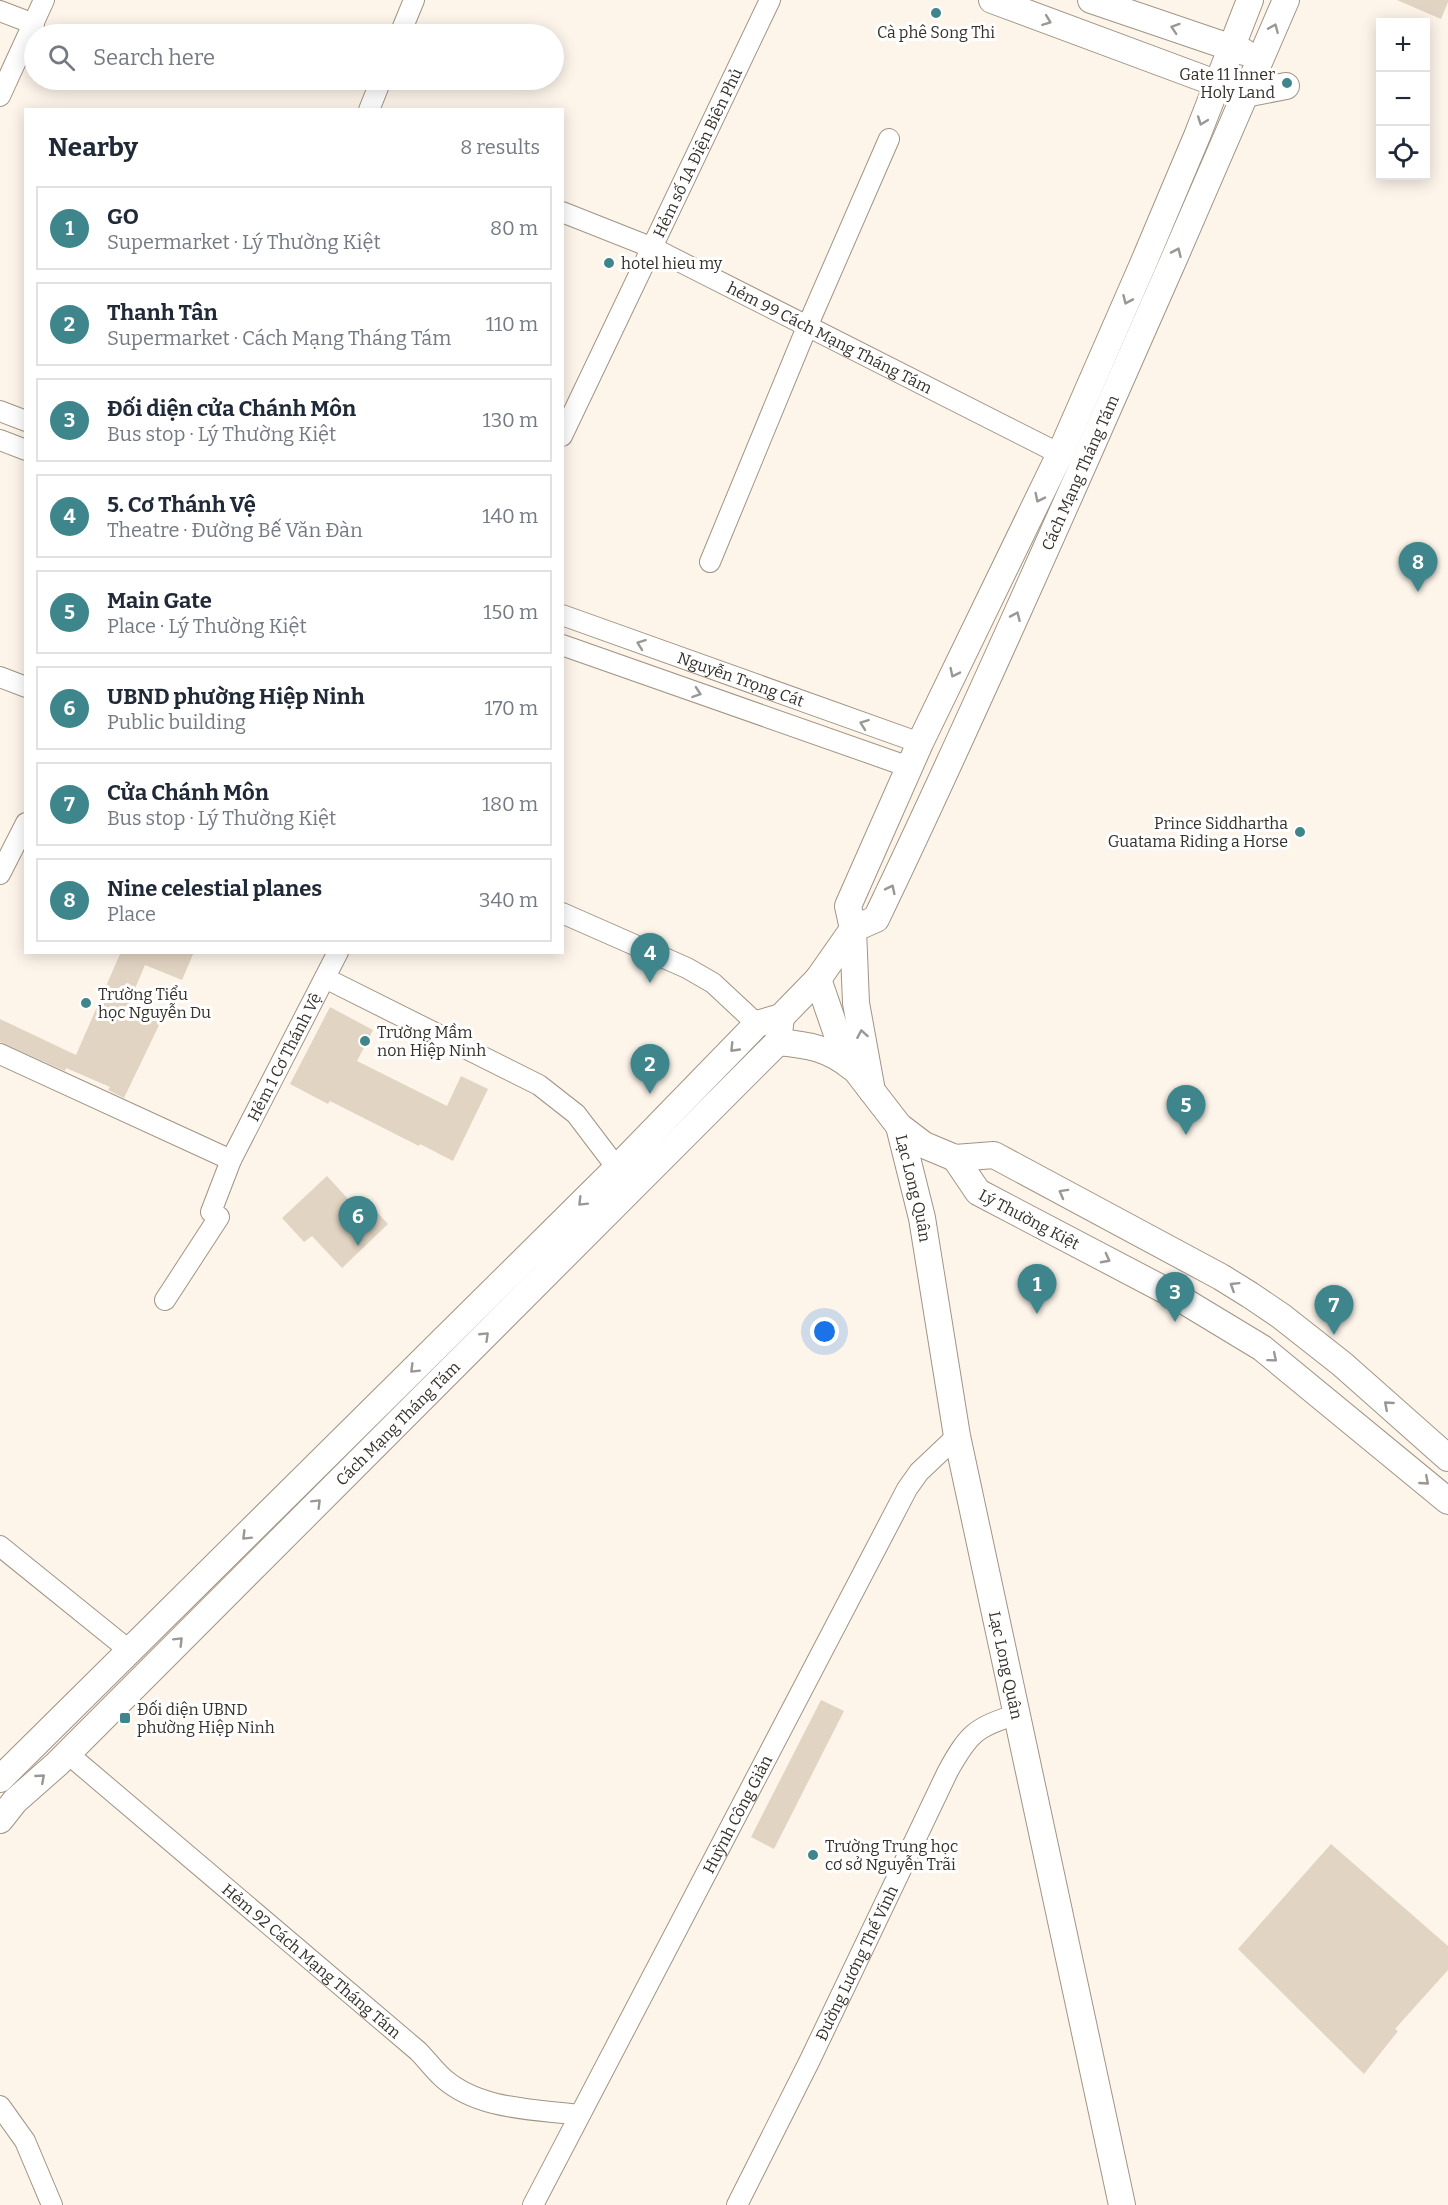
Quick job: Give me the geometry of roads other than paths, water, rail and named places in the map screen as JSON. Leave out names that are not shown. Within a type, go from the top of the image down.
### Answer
[{"type":"main road","points":[[992,0],[1245,94],[1286,86],[1261,59],[1230,46],[1091,0]]},
{"type":"main road","name":"Cách Mạng Tháng Tám","points":[[853,929],[848,906],[915,755],[1060,454],[1197,136],[1230,46],[1250,0]]},
{"type":"main road","name":"Cách Mạng Tháng Tám","points":[[5,1804],[67,1753],[772,1028],[818,979],[853,929],[876,919],[949,767],[999,655],[1224,147],[1286,0]]},
{"type":"main road","points":[[969,642],[999,655]]},
{"type":"main road","points":[[915,755],[949,767]]},
{"type":"main road","name":"Lạc Long Quân","points":[[853,929],[856,1003],[872,1092]]},
{"type":"main road","name":"Lạc Long Quân","points":[[818,979],[840,1043],[855,1069],[898,1126],[924,1145],[955,1158]]},
{"type":"main road","points":[[772,1028],[833,1053],[855,1069]]},
{"type":"main road","name":"Cách Mạng Tháng Tám","points":[[0,1779],[617,1168],[772,1028]]},
{"type":"main road","name":"Lạc Long Quân","points":[[898,1126],[922,1218],[957,1436],[1122,2205]]},
{"type":"main road","points":[[955,1158],[994,1155],[1221,1277],[1311,1339],[1448,1458]]},
{"type":"main road","name":"Lý Thường Kiệt","points":[[955,1158],[978,1192],[1176,1296],[1262,1348],[1448,1501]]},
{"type":"street","points":[[0,11],[34,24],[44,0]]},
{"type":"street","points":[[404,24],[414,0]]},
{"type":"street","name":"Hẻm số 1A Điện Biên Phủ","points":[[564,432],[771,0]]},
{"type":"street","points":[[0,96],[24,45]]},
{"type":"street","points":[[370,108],[377,90]]},
{"type":"street","points":[[710,562],[807,327],[890,139]]},
{"type":"street","name":"hẻm 99 Cách Mạng Tháng Tám","points":[[564,213],[652,248],[1060,454]]},
{"type":"street","points":[[0,411],[24,420]]},
{"type":"street","points":[[0,440],[24,449]]},
{"type":"street","name":"Nguyễn Trọng Cát","points":[[564,616],[915,755]]},
{"type":"street","points":[[564,646],[915,755]]},
{"type":"street","points":[[0,677],[24,686]]},
{"type":"street","points":[[0,874],[24,827]]},
{"type":"street","points":[[564,914],[687,968],[713,983],[772,1028]]},
{"type":"street","name":"Hẻm 1 Cơ Thánh Vệ","points":[[165,1300],[203,1245],[219,1217],[211,1212],[231,1160],[337,954]]},
{"type":"street","points":[[325,978],[539,1085],[576,1114],[617,1168]]},
{"type":"street","points":[[0,1054],[231,1160]]},
{"type":"street","name":"Huỳnh Công Giản","points":[[533,2205],[907,1489],[925,1465],[957,1436]]},
{"type":"street","points":[[0,1546],[129,1651]]},
{"type":"street","name":"Đường Lương Thế Vinh","points":[[737,2205],[809,2062],[948,1771],[965,1742],[974,1733],[984,1726],[1016,1715]]},
{"type":"street","name":"Hẻm 92 Cách Mạng Tháng Tám","points":[[67,1753],[418,2051],[444,2079],[475,2098],[491,2103],[579,2115]]},
{"type":"street","points":[[0,2106],[25,2141],[52,2205]]},
{"type":"place","name":"Cà phê Song Thi","points":[[936,13]]},
{"type":"place","name":"Gate 11 Inner Holy Land","points":[[1287,83]]},
{"type":"place","name":"hotel hieu my","points":[[609,263]]},
{"type":"place","name":"Nine celestial planes","points":[[1418,592]]},
{"type":"place","name":"Prince Siddhartha Guatama Riding a Horse","points":[[1300,832]]},
{"type":"place","name":"5. Cơ Thánh Vệ","points":[[650,983]]},
{"type":"place","name":"Trường Tiểu học Nguyễn Du","points":[[86,1003]]},
{"type":"place","name":"Trường Mầm non Hiệp Ninh","points":[[365,1041]]},
{"type":"place","name":"Thanh Tân","points":[[650,1094]]},
{"type":"place","name":"Main Gate","points":[[1186,1135]]},
{"type":"place","name":"UBND phường Hiệp Ninh","points":[[358,1246]]},
{"type":"place","name":"GO","points":[[1037,1314]]},
{"type":"place","name":"Đối diện cửa Chánh Môn","points":[[1175,1322]]},
{"type":"place","name":"Cửa Chánh Môn","points":[[1334,1335]]},
{"type":"place","name":"Đối diện UBND phường Hiệp Ninh","points":[[125,1718]]},
{"type":"place","name":"Trường Trung học cơ sở Nguyễn Trãi","points":[[813,1855]]}]
